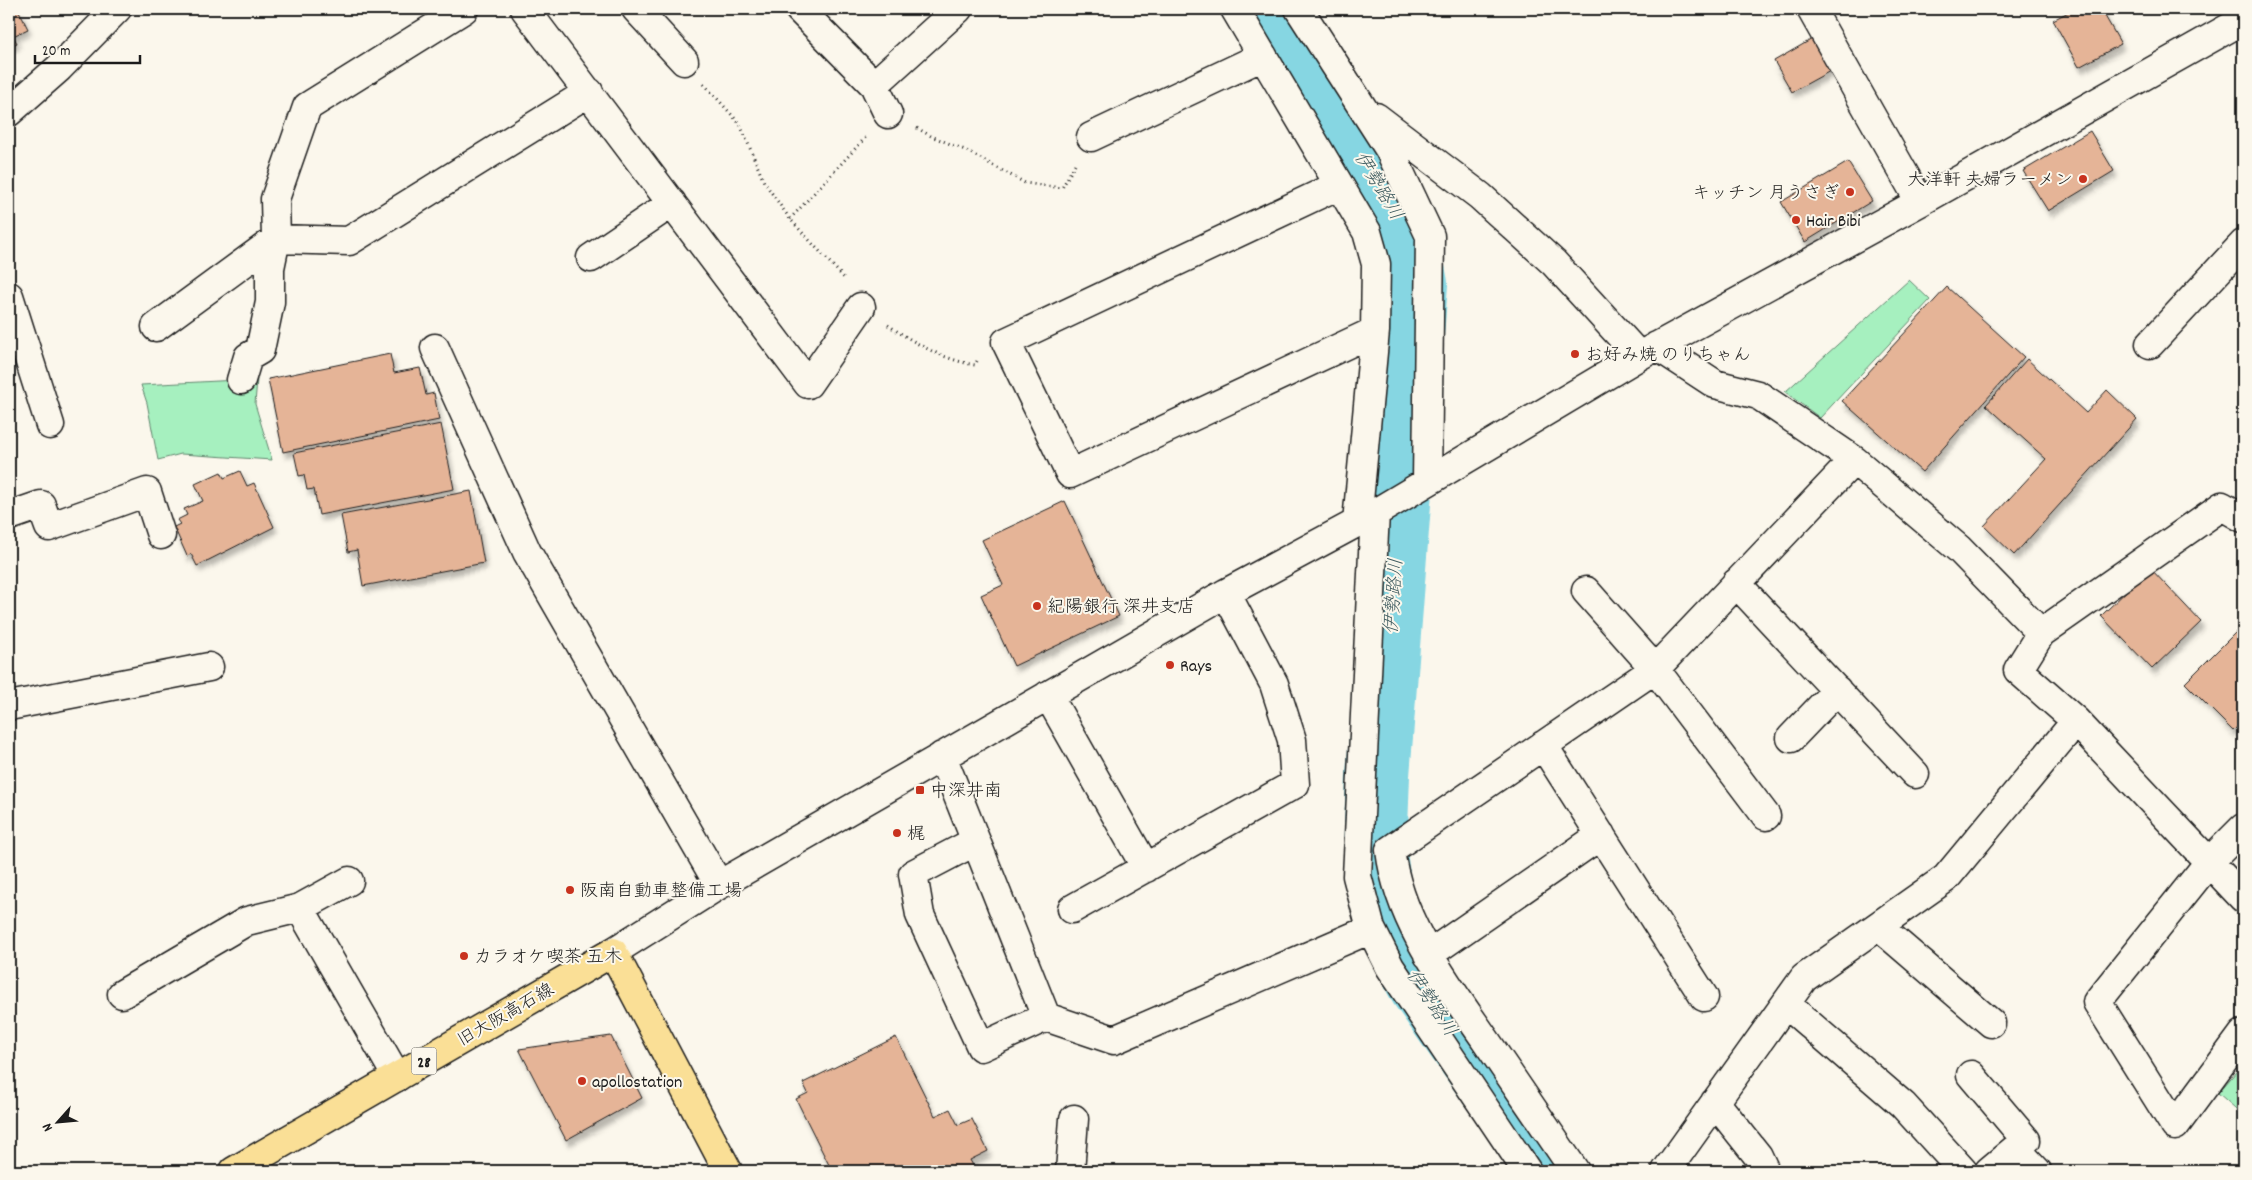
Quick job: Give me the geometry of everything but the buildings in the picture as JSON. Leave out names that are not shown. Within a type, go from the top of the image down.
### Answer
[{"type":"main road","name":"旧大阪高石線","points":[[234,1171],[613,952]]},
{"type":"main road","points":[[613,952],[728,1171]]},
{"type":"street","points":[[9,112],[59,68],[90,20],[117,9]]},
{"type":"street","points":[[241,380],[248,357],[260,350],[270,302],[270,268],[276,239],[275,199],[307,107],[464,9]]},
{"type":"street","points":[[525,9],[808,384],[861,306]]},
{"type":"street","points":[[636,9],[684,61]]},
{"type":"street","points":[[799,9],[874,85],[888,114]]},
{"type":"street","points":[[874,85],[958,9]]},
{"type":"street","points":[[1235,9],[1367,232],[1376,264],[1372,515],[1358,876],[1371,929],[1390,967],[1527,1171]]},
{"type":"street","points":[[1299,9],[1389,149],[1430,236],[1421,485]]},
{"type":"street","points":[[1811,9],[1920,202]]},
{"type":"street","points":[[613,952],[719,884],[1226,593],[1372,515],[1648,351],[2241,27]]},
{"type":"street","points":[[1091,137],[1263,56]]},
{"type":"street","points":[[156,327],[276,239],[349,241],[589,92]]},
{"type":"street","points":[[1363,107],[1480,196],[1541,250],[1648,351],[1715,384],[1758,395],[1854,460],[1959,549],[2041,633]]},
{"type":"street","points":[[1339,185],[1006,342],[1070,474],[1375,331]]},
{"type":"street","points":[[591,258],[672,203]]},
{"type":"street","points":[[2150,344],[2243,244]]},
{"type":"street","points":[[9,296],[50,425]]},
{"type":"street","points":[[436,348],[527,552],[719,884]]},
{"type":"street","points":[[1575,1171],[1428,955],[1403,900],[1390,850],[1655,669],[1854,460]]},
{"type":"street","points":[[9,516],[41,505],[49,527],[147,492],[161,535]]},
{"type":"street","points":[[2243,518],[2222,506],[2041,633],[2018,670],[2076,721],[2243,898]]},
{"type":"street","points":[[1736,583],[1916,774]]},
{"type":"street","points":[[1586,591],[1655,669],[1766,816]]},
{"type":"street","points":[[1072,909],[1295,784],[1292,740],[1274,684],[1226,593]]},
{"type":"street","points":[[9,706],[209,667]]},
{"type":"street","points":[[1791,738],[1837,690]]},
{"type":"street","points":[[1048,695],[1146,868]]},
{"type":"street","points":[[1666,1171],[1804,978],[1946,878],[2076,721]]},
{"type":"street","points":[[1543,745],[1704,997]]},
{"type":"street","points":[[942,756],[1046,1017]]},
{"type":"street","points":[[2243,828],[2210,861],[2097,1002],[2175,1126],[2243,1034]]},
{"type":"street","points":[[1428,955],[1601,835]]},
{"type":"street","points":[[976,841],[913,874],[920,915],[981,1047],[1046,1017],[1114,1040],[1371,929]]},
{"type":"street","points":[[122,994],[247,920],[300,908],[349,881]]},
{"type":"street","points":[[300,908],[396,1077]]},
{"type":"street","points":[[1878,926],[1992,1023]]},
{"type":"street","points":[[1786,1004],[1903,1105],[1963,1171]]},
{"type":"street","points":[[1971,1076],[2026,1140],[1989,1171]]},
{"type":"street","points":[[1715,1102],[1758,1156],[1765,1171]]},
{"type":"street","points":[[1070,1171],[1074,1119]]},
{"type":"street","points":[[2016,1149],[2036,1171]]},
{"type":"path","points":[[684,61],[740,124],[764,182],[790,219],[843,274],[861,306],[919,346],[946,357],[975,365],[981,355]]},
{"type":"path","points":[[790,219],[888,114],[931,136],[965,150],[1026,183],[1062,188],[1091,137]]},
{"type":"green space","points":[[1909,280],[1930,300],[1820,418],[1785,392]]},
{"type":"green space","points":[[257,379],[255,404],[272,460],[181,454],[158,460],[147,403],[141,385]]},
{"type":"green space","points":[[2243,1064],[2243,1115],[2218,1093]]},
{"type":"waterway","name":"伊勢路川","points":[[1273,9],[1405,227],[1416,284],[1378,775],[1375,854],[1381,897],[1395,939],[1420,986],[1550,1171]]},
{"type":"place","name":"大洋軒 夫婦ラーメン","points":[[2083,179]]},
{"type":"place","name":"キッチン 月うさぎ","points":[[1850,192]]},
{"type":"place","name":"Hair Bibi","points":[[1796,220]]},
{"type":"place","name":"お好み焼 のりちゃん","points":[[1575,354]]},
{"type":"place","name":"紀陽銀行 深井支店","points":[[1037,606]]},
{"type":"place","name":"Rays","points":[[1170,665]]},
{"type":"place","name":"中深井南","points":[[920,790]]},
{"type":"place","name":"梶","points":[[897,833]]},
{"type":"place","name":"阪南自動車整備工場","points":[[570,890]]},
{"type":"place","name":"カラオケ喫茶 五木","points":[[464,956]]},
{"type":"place","name":"apollostation","points":[[582,1081]]}]
